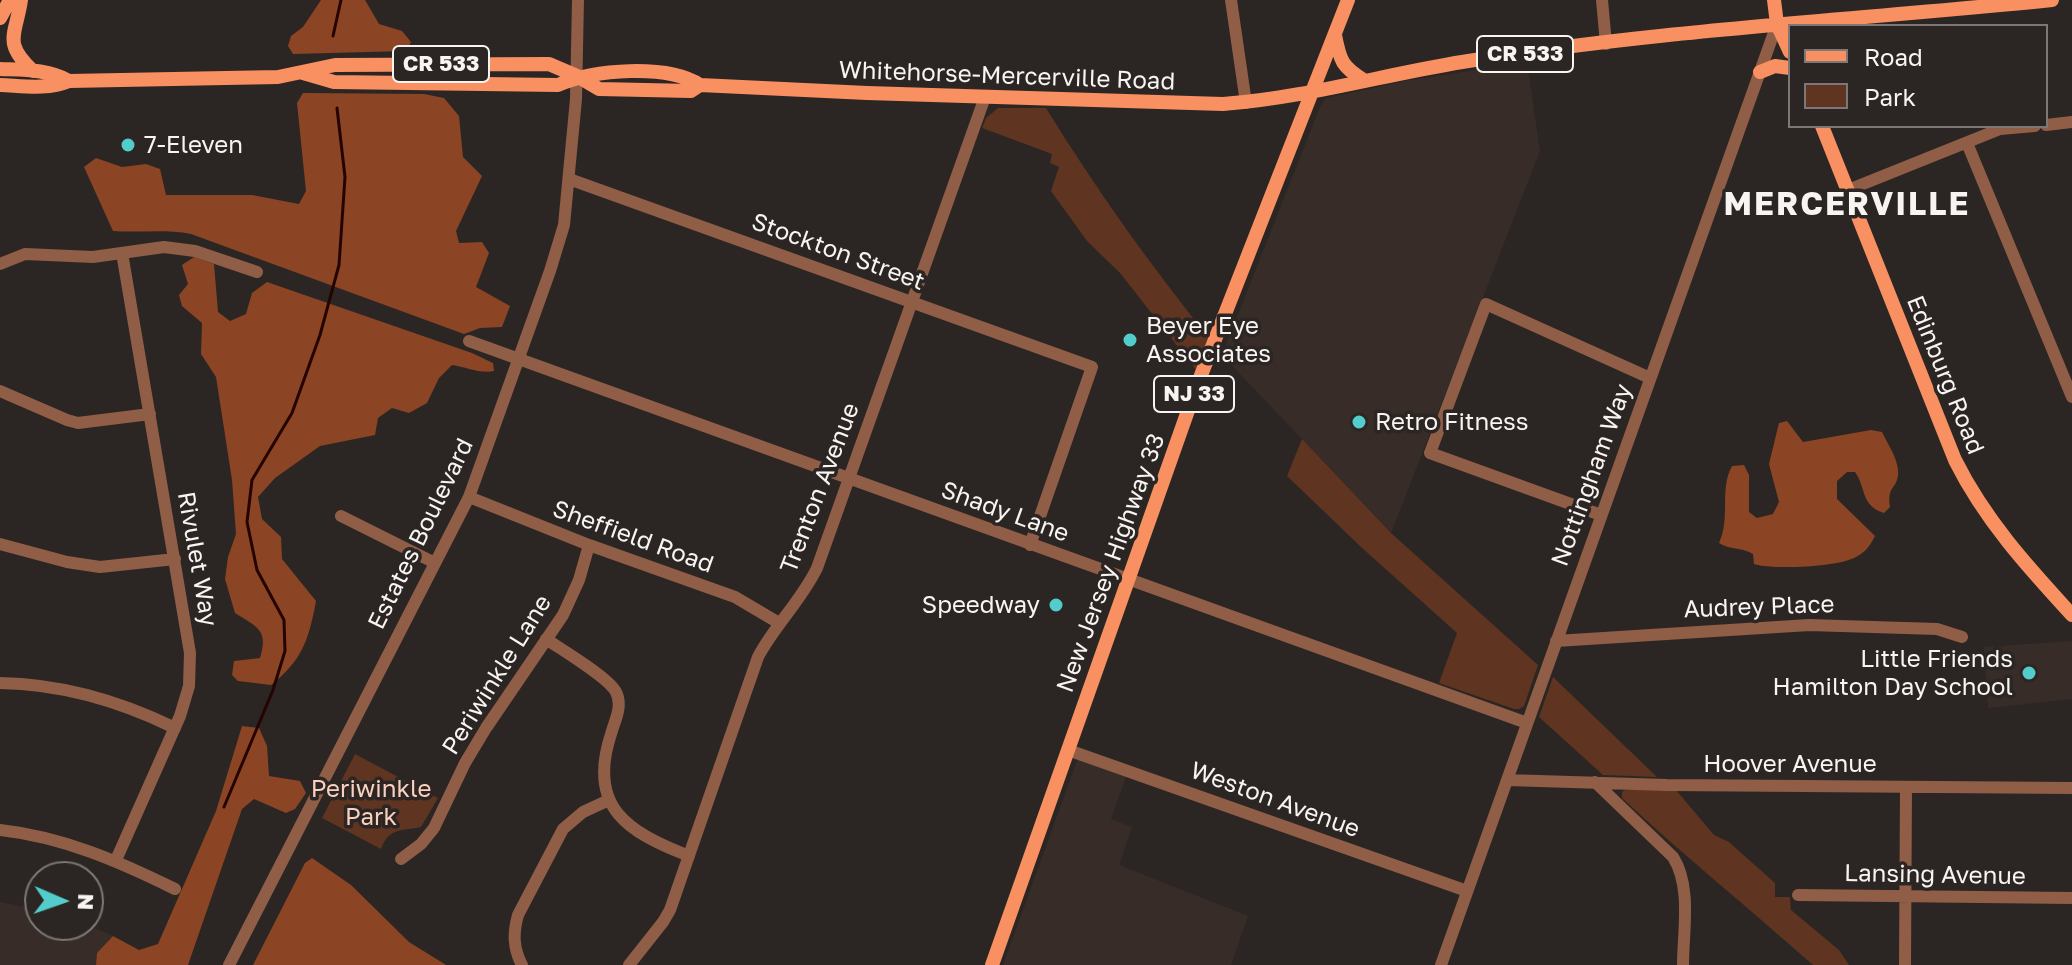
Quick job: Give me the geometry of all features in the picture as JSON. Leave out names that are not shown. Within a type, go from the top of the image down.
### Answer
[{"type":"main road","points":[[0,18],[10,0]]},
{"type":"main road","points":[[21,0],[13,28],[13,46],[19,58],[38,71]]},
{"type":"main road","name":"New Jersey Highway 33","points":[[992,965],[1198,383],[1348,0]]},
{"type":"main road","name":"Nottingham Way","points":[[1774,0],[1777,24]]},
{"type":"main road","name":"CR 533","points":[[1312,92],[1462,62],[1740,26],[1879,18],[2052,0]]},
{"type":"main road","points":[[1777,24],[1788,48]]},
{"type":"main road","points":[[1335,33],[1340,60],[1348,71],[1365,81]]},
{"type":"main road","points":[[1760,72],[1775,66],[1788,68]]},
{"type":"main road","name":"CR 533","points":[[0,69],[38,71],[69,81],[278,77],[303,73],[334,82],[558,85],[577,76]]},
{"type":"main road","name":"Whitehorse-Mercerville Road","points":[[577,76],[599,89],[691,91],[700,85],[1191,105],[1246,103],[1312,92]]},
{"type":"main road","name":"CR 533","points":[[0,85],[56,86],[69,81]]},
{"type":"main road","name":"Edinburg Road","points":[[1823,128],[1955,460],[1967,483],[2015,552],[2072,615]]},
{"type":"street","name":"Estates Boulevard","points":[[229,965],[469,497],[519,359],[564,225],[577,76],[578,0]]},
{"type":"street","points":[[1231,0],[1246,103]]},
{"type":"street","points":[[1602,0],[1606,44]]},
{"type":"street","name":"Nottingham Way","points":[[1441,965],[1777,24]]},
{"type":"street","name":"Trenton Avenue","points":[[629,965],[663,922],[758,657],[779,623],[800,599],[817,568],[985,97]]},
{"type":"street","points":[[2048,125],[2072,122]]},
{"type":"street","points":[[1848,190],[2000,129],[2012,128]]},
{"type":"street","points":[[1967,143],[2072,397]]},
{"type":"street","name":"Stockton Street","points":[[569,179],[1092,367],[1030,545]]},
{"type":"street","points":[[0,264],[25,254],[74,258],[180,248],[257,272]]},
{"type":"street","name":"Rivulet Way","points":[[116,860],[186,702],[191,671],[175,559],[122,253]]},
{"type":"street","points":[[1601,515],[1430,453],[1486,304],[1650,378]]},
{"type":"street","name":"Shady Lane","points":[[469,341],[1527,723]]},
{"type":"street","points":[[0,391],[78,423],[150,414]]},
{"type":"street","name":"Sheffield Road","points":[[469,497],[589,545],[735,597],[779,623]]},
{"type":"street","points":[[341,516],[435,563]]},
{"type":"street","points":[[0,544],[67,562],[100,567],[175,559]]},
{"type":"street","name":"Periwinkle Lane","points":[[401,859],[421,844],[434,828],[479,739],[573,596],[589,545]]},
{"type":"street","name":"Audrey Place","points":[[1556,641],[1809,625],[1937,629],[1962,637]]},
{"type":"street","points":[[546,639],[610,684],[618,697],[618,711],[603,766],[609,800],[622,820],[632,829],[689,856]]},
{"type":"street","points":[[0,683],[40,686],[101,698],[175,728]]},
{"type":"street","name":"Weston Avenue","points":[[1068,750],[1467,891]]},
{"type":"street","name":"Hoover Avenue","points":[[1507,780],[2072,788]]},
{"type":"street","points":[[1595,782],[1679,865],[1684,891],[1683,965]]},
{"type":"street","points":[[1905,965],[1906,787]]},
{"type":"street","points":[[522,965],[514,938],[518,915],[557,837],[571,821],[609,800]]},
{"type":"street","points":[[0,830],[58,841],[116,860],[175,889]]},
{"type":"street","name":"Lansing Avenue","points":[[1798,895],[2072,898]]},
{"type":"shaded area","points":[[321,0],[365,0],[379,24],[402,31],[411,42],[406,51],[293,54],[288,46],[291,36],[303,27]]},
{"type":"shaded area","points":[[1527,62],[1540,151],[1391,533],[1222,355],[1326,98],[1405,81]]},
{"type":"shaded area","points":[[303,93],[424,94],[444,98],[459,116],[463,157],[482,176],[456,231],[459,243],[482,242],[489,253],[476,287],[510,306],[502,327],[480,328],[464,334],[191,234],[113,231],[84,167],[96,158],[122,167],[146,164],[160,169],[166,195],[252,195],[299,204],[306,191],[297,103]]},
{"type":"shaded area","points":[[194,257],[214,264],[218,312],[230,321],[246,314],[252,293],[267,282],[493,363],[494,371],[489,372],[452,365],[439,378],[427,403],[409,413],[392,408],[378,418],[375,435],[320,446],[275,478],[258,497],[262,519],[281,537],[282,559],[316,601],[310,627],[297,658],[271,685],[238,681],[232,675],[234,661],[260,658],[263,641],[255,626],[235,613],[225,579],[236,534],[232,480],[216,377],[201,354],[202,323],[182,306],[179,295],[188,284],[182,265]]},
{"type":"shaded area","points":[[1787,421],[1803,442],[1871,430],[1882,432],[1893,453],[1898,476],[1890,492],[1890,507],[1884,513],[1867,501],[1855,472],[1847,472],[1837,481],[1837,499],[1875,536],[1867,549],[1854,558],[1819,565],[1763,566],[1754,564],[1753,554],[1719,543],[1724,524],[1726,484],[1732,466],[1744,465],[1749,475],[1749,512],[1757,518],[1773,514],[1779,502],[1769,464],[1779,423]]},
{"type":"shaded area","name":"Little Friends Hamilton Day School","points":[[2072,641],[2072,699],[1988,708],[1984,647]]},
{"type":"shaded area","points":[[242,726],[259,728],[267,746],[269,776],[300,781],[306,793],[295,809],[286,813],[254,799],[242,809],[188,965],[96,965],[97,953],[113,936],[139,950],[158,944],[216,811]]},
{"type":"shaded area","points":[[1078,758],[1127,774],[1111,819],[1132,827],[1119,865],[1248,916],[1231,965],[1003,965]]},
{"type":"shaded area","points":[[312,858],[351,885],[409,942],[446,965],[253,965],[305,863]]},
{"type":"shaded area","points":[[0,902],[24,907],[24,941],[104,941],[104,932],[113,936],[97,953],[96,965],[0,965]]},
{"type":"green space","points":[[998,108],[1046,108],[1124,226],[1210,339],[1197,371],[1120,273],[1087,241],[1051,191],[1059,167],[1050,163],[1052,154],[982,128],[986,118]]},
{"type":"green space","points":[[1302,439],[1391,533],[1538,665],[1524,706],[1514,709],[1439,683],[1457,633],[1287,476]]},
{"type":"green space","points":[[1553,677],[1657,777],[1603,775],[1539,717]]},
{"type":"green space","name":"Periwinkle Park","points":[[355,754],[438,798],[421,827],[392,833],[381,849],[322,818]]},
{"type":"green space","points":[[1625,790],[1676,790],[1714,835],[1729,842],[1775,883],[1775,897],[1790,897],[1791,910],[1839,950],[1849,965],[1813,965],[1622,798]]},
{"type":"waterway","points":[[333,36],[341,0]]},
{"type":"waterway","points":[[224,807],[273,690],[285,651],[284,620],[257,570],[247,522],[252,480],[292,413],[320,335],[339,265],[345,177],[337,108]]},
{"type":"place","name":"7-Eleven","points":[[128,145]]},
{"type":"place","name":"Beyer Eye Associates","points":[[1130,340]]},
{"type":"place","name":"Retro Fitness","points":[[1359,422]]},
{"type":"place","name":"Speedway","points":[[1056,605]]},
{"type":"place","name":"Little Friends Hamilton Day School","points":[[2029,673]]},
{"type":"district","name":"MERCERVILLE","points":[[1847,205]]}]
